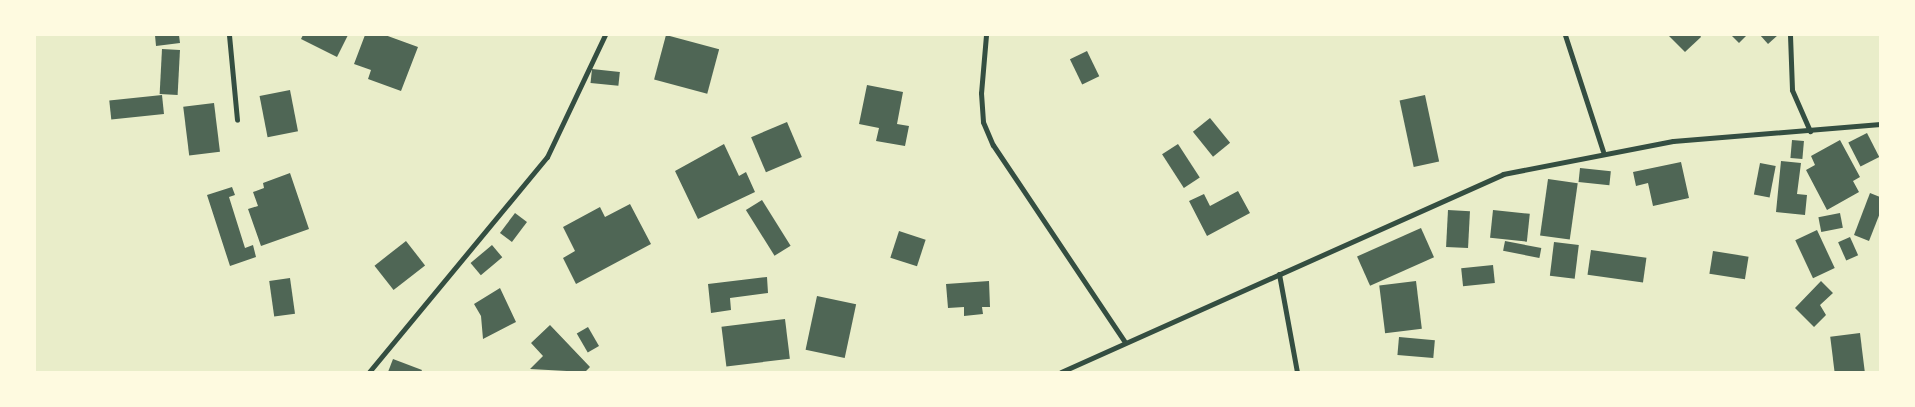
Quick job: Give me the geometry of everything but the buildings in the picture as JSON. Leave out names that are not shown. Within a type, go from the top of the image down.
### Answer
[{"type":"street","points":[[229,35],[237,120]]},
{"type":"street","points":[[369,372],[547,157],[605,35]]},
{"type":"street","points":[[986,35],[981,93],[983,122],[993,145],[1124,341]]},
{"type":"street","points":[[1565,35],[1603,151]]},
{"type":"street","points":[[1790,35],[1792,90],[1810,131]]},
{"type":"street","points":[[1061,372],[1124,341],[1503,174],[1603,151],[1880,124]]},
{"type":"street","points":[[1279,274],[1297,372]]}]
